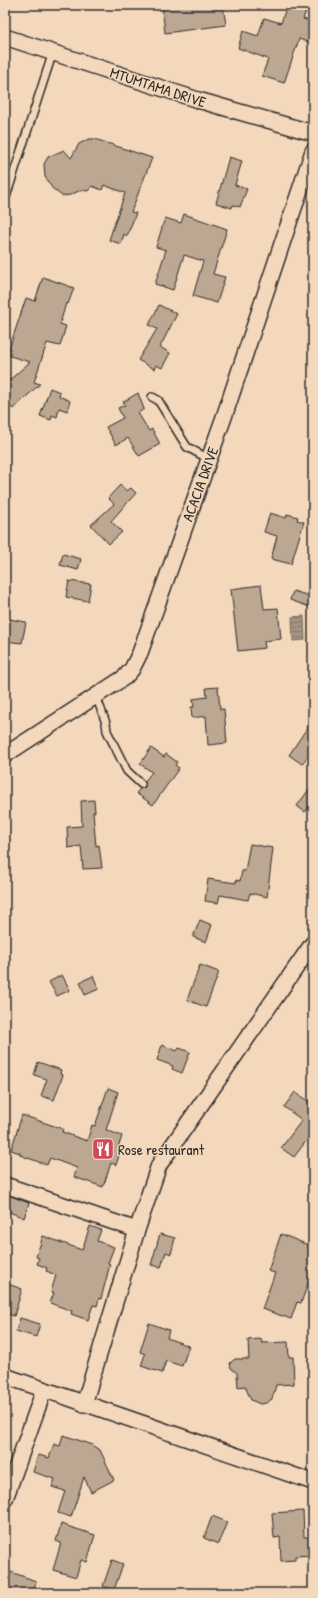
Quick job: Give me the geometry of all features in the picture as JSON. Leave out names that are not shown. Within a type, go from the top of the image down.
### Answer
[{"type":"street","name":"MTUMTAMA DRIVE","points":[[5,37],[198,100],[313,133]]},
{"type":"street","name":"ACACIA DRIVE","points":[[5,755],[125,677],[132,668],[137,658],[209,459],[313,151]]},
{"type":"street","points":[[84,1404],[137,1230],[159,1165],[313,944]]},
{"type":"street","points":[[5,1185],[137,1230]]},
{"type":"street","points":[[5,1376],[313,1482]]},
{"type":"street","points":[[5,1499],[44,1390]]},
{"type":"lane","points":[[5,200],[53,52]]},
{"type":"lane","points":[[152,397],[158,400],[187,447],[209,459]]},
{"type":"lane","points":[[96,696],[106,723],[107,731],[127,771],[141,784]]},
{"type":"shaded area","points":[[304,616],[305,640],[293,641],[292,617]]},
{"type":"building","points":[[162,5],[223,5],[226,25],[165,33]]},
{"type":"building","points":[[287,5],[305,5],[303,10],[306,11],[303,19],[313,22],[313,44],[299,39],[284,83],[262,76],[268,59],[238,48],[243,31],[258,36],[264,18],[281,23]]},
{"type":"building","points":[[89,139],[95,139],[152,158],[131,212],[136,213],[127,236],[124,234],[121,244],[109,240],[125,193],[104,185],[102,190],[92,186],[88,191],[81,190],[70,195],[62,196],[52,188],[45,177],[44,164],[48,157],[64,150],[71,158],[79,144]]},
{"type":"building","points":[[229,157],[242,161],[235,185],[247,189],[240,207],[233,205],[232,208],[216,203]]},
{"type":"building","points":[[184,214],[227,229],[213,274],[225,277],[217,303],[193,296],[203,261],[184,255],[173,290],[155,284],[166,250],[156,247],[165,218],[181,223]]},
{"type":"building","points":[[43,277],[74,288],[68,304],[66,303],[60,324],[66,326],[60,346],[47,343],[34,382],[40,384],[13,409],[5,400],[5,384],[30,362],[7,355],[26,298],[35,301]]},
{"type":"building","points":[[159,305],[177,314],[160,347],[170,353],[162,368],[156,365],[154,369],[138,360],[157,329],[149,325]]},
{"type":"building","points":[[50,388],[60,392],[59,396],[70,401],[67,411],[59,408],[57,417],[52,415],[51,420],[40,416]]},
{"type":"building","points":[[138,393],[144,409],[138,413],[149,431],[152,429],[160,444],[139,456],[128,438],[116,445],[106,427],[123,418],[118,408],[125,405],[123,402]]},
{"type":"building","points":[[120,485],[127,491],[131,488],[136,493],[111,521],[122,532],[109,544],[91,525],[114,504],[108,498]]},
{"type":"building","points":[[270,513],[286,518],[287,514],[298,517],[297,520],[304,522],[291,564],[271,559],[277,536],[264,532]]},
{"type":"building","points":[[63,554],[81,559],[78,570],[60,565]]},
{"type":"building","points":[[69,581],[91,584],[88,601],[66,597]]},
{"type":"building","points":[[261,585],[264,609],[278,608],[281,639],[264,641],[265,648],[238,651],[231,589]]},
{"type":"building","points":[[293,591],[313,597],[313,608],[290,600]]},
{"type":"building","points":[[9,619],[26,622],[22,643],[5,641]]},
{"type":"building","points":[[218,687],[220,709],[224,709],[227,743],[208,745],[206,716],[192,718],[191,707],[194,707],[193,699],[207,697],[206,688]]},
{"type":"building","points":[[313,719],[313,749],[302,764],[289,755]]},
{"type":"building","points":[[151,748],[164,757],[166,754],[177,762],[175,765],[179,768],[153,805],[136,793],[145,787],[145,781],[152,772],[140,764]]},
{"type":"building","points":[[313,784],[313,802],[305,812],[297,806]]},
{"type":"building","points":[[94,800],[95,812],[93,812],[96,846],[99,845],[102,868],[83,869],[81,846],[68,848],[67,827],[82,826],[81,801]]},
{"type":"building","points":[[250,844],[273,848],[267,897],[250,893],[248,900],[220,895],[218,903],[205,901],[208,879],[236,883],[236,880],[240,881],[242,871],[245,871]]},
{"type":"building","points":[[200,920],[212,925],[206,942],[193,937]]},
{"type":"building","points":[[200,965],[219,972],[206,1007],[187,1000]]},
{"type":"building","points":[[62,975],[70,990],[57,996],[49,982]]},
{"type":"building","points":[[93,976],[99,989],[85,995],[80,982]]},
{"type":"building","points":[[162,1045],[177,1051],[179,1048],[190,1052],[182,1073],[172,1069],[173,1066],[157,1060]]},
{"type":"building","points":[[38,1062],[61,1070],[60,1074],[63,1075],[54,1100],[41,1096],[47,1079],[34,1075]]},
{"type":"building","points":[[108,1088],[118,1092],[106,1130],[122,1136],[118,1148],[121,1149],[116,1165],[111,1163],[103,1187],[74,1177],[77,1168],[50,1158],[47,1165],[11,1150],[22,1115],[63,1129],[62,1132],[87,1141],[92,1125],[95,1126]]},
{"type":"building","points":[[295,1092],[313,1105],[313,1132],[294,1157],[281,1148],[302,1120],[284,1107]]},
{"type":"building","points":[[8,1195],[29,1203],[24,1218],[5,1210],[5,1202]]},
{"type":"building","points":[[90,1226],[101,1230],[97,1241],[114,1247],[108,1263],[110,1264],[101,1299],[99,1298],[97,1306],[93,1305],[88,1320],[71,1314],[72,1311],[50,1303],[54,1293],[51,1292],[56,1275],[46,1271],[47,1268],[37,1264],[39,1258],[36,1257],[43,1236],[82,1250]]},
{"type":"building","points":[[160,1234],[175,1238],[171,1254],[166,1252],[161,1267],[151,1265]]},
{"type":"building","points":[[281,1234],[313,1247],[313,1270],[301,1303],[297,1302],[291,1319],[262,1309],[275,1273],[268,1271]]},
{"type":"building","points":[[8,1284],[22,1289],[14,1316],[5,1313],[5,1294]]},
{"type":"building","points":[[20,1318],[40,1324],[36,1337],[16,1331]]},
{"type":"building","points":[[149,1323],[169,1330],[167,1338],[189,1346],[182,1366],[166,1361],[162,1373],[141,1366],[145,1354],[140,1352]]},
{"type":"building","points":[[261,1339],[262,1343],[288,1342],[289,1357],[293,1357],[294,1384],[276,1385],[272,1399],[266,1403],[260,1404],[251,1400],[245,1386],[238,1387],[237,1373],[231,1368],[230,1363],[235,1359],[249,1359],[248,1340]]},
{"type":"building","points":[[63,1435],[93,1445],[100,1450],[114,1480],[91,1492],[84,1477],[71,1517],[58,1513],[65,1491],[52,1487],[55,1479],[33,1472],[38,1455],[49,1458],[54,1444],[60,1446]]},
{"type":"building","points":[[303,1511],[304,1537],[313,1537],[313,1555],[295,1556],[295,1560],[281,1561],[280,1537],[274,1538],[272,1513]]},
{"type":"building","points":[[212,1516],[227,1522],[218,1544],[204,1538]]},
{"type":"building","points":[[61,1524],[95,1535],[87,1562],[81,1560],[76,1577],[53,1570],[61,1543],[56,1541]]},
{"type":"building","points":[[112,1560],[123,1564],[114,1590],[103,1586]]},
{"type":"building","points":[[11,1572],[36,1581],[31,1593],[8,1593],[10,1587],[6,1585]]},
{"type":"place","name":"Rose restaurant","points":[[103,1149]]}]
